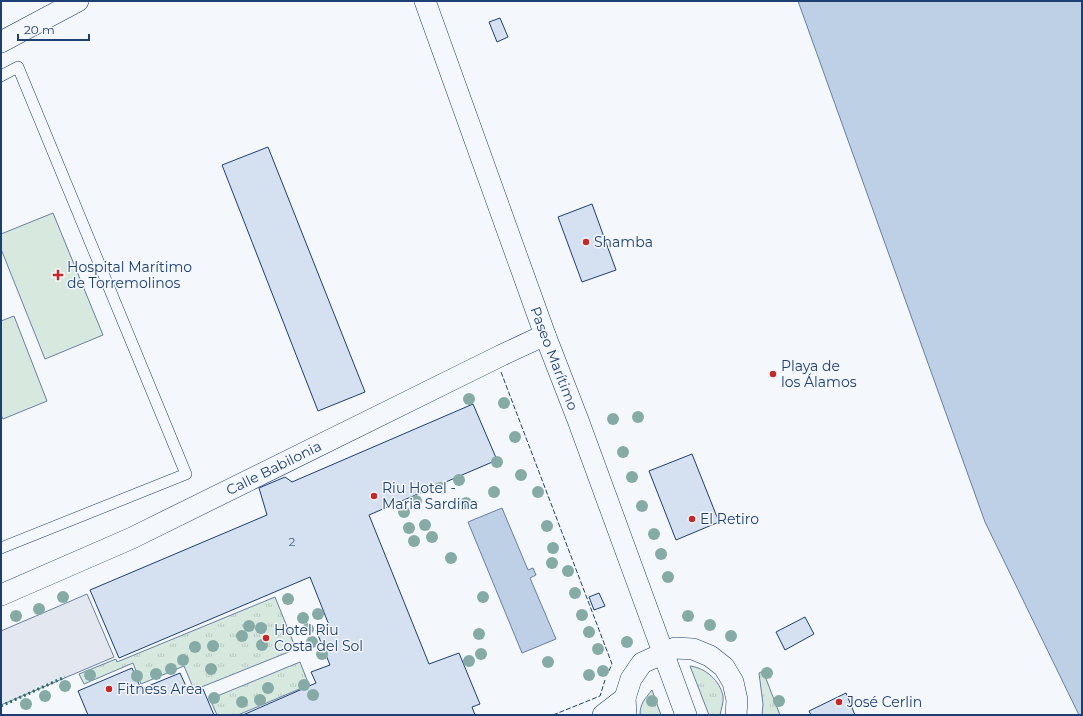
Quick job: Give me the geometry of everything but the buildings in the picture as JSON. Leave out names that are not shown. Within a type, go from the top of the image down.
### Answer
[{"type":"street","points":[[1,42],[78,1]]},
{"type":"street","name":"Paseo Marítimo","points":[[425,1],[545,335],[686,715]]},
{"type":"street","name":"Calle Babilonia","points":[[1,595],[132,538],[502,354],[545,335]]},
{"type":"street","points":[[603,715],[626,706],[631,679],[642,663],[675,648],[693,649],[710,656],[724,667],[733,682],[737,700],[736,715]]},
{"type":"lane","points":[[1,76],[18,67],[186,474],[1,548]]},
{"type":"green space","points":[[53,213],[103,335],[45,359],[1,249],[1,234]]},
{"type":"green space","points":[[14,316],[47,401],[3,419],[1,415],[1,321]]},
{"type":"green space","points":[[275,597],[296,649],[194,690],[184,666],[141,684],[133,663],[84,684],[79,674],[116,659],[117,662]]},
{"type":"green space","points":[[300,662],[309,685],[238,715],[217,715],[210,699]]},
{"type":"green space","points":[[690,666],[707,672],[719,685],[723,696],[720,715],[709,715]]},
{"type":"green space","points":[[763,671],[780,715],[762,715],[763,704],[759,673]]},
{"type":"green space","points":[[652,690],[661,715],[640,715],[642,704]]},
{"type":"shaded area","points":[[87,594],[114,657],[1,705],[1,631]]},
{"type":"water","points":[[798,1],[1082,1],[1082,715],[1079,715],[985,522]]},
{"type":"water","points":[[502,508],[528,570],[533,568],[536,575],[530,578],[556,639],[522,653],[468,522]]},
{"type":"hedge","points":[[1,706],[65,677]]},
{"type":"fence","points":[[501,372],[612,664],[608,673]]},
{"type":"fence","points":[[553,715],[600,696],[605,680]]},
{"type":"place","name":"Shamba","points":[[586,242]]},
{"type":"place","name":"Hospital Marítimo de Torremolinos","points":[[58,275]]},
{"type":"place","name":"Playa de los Álamos","points":[[773,374]]},
{"type":"place","name":"Riu Hotel - Maria Sardina","points":[[374,496]]},
{"type":"place","name":"El Retiro","points":[[692,519]]},
{"type":"place","name":"Hotel Riu Costa del Sol","points":[[266,638]]},
{"type":"place","name":"Fitness Area","points":[[109,689]]},
{"type":"place","name":"José Cerlin","points":[[839,702]]}]
